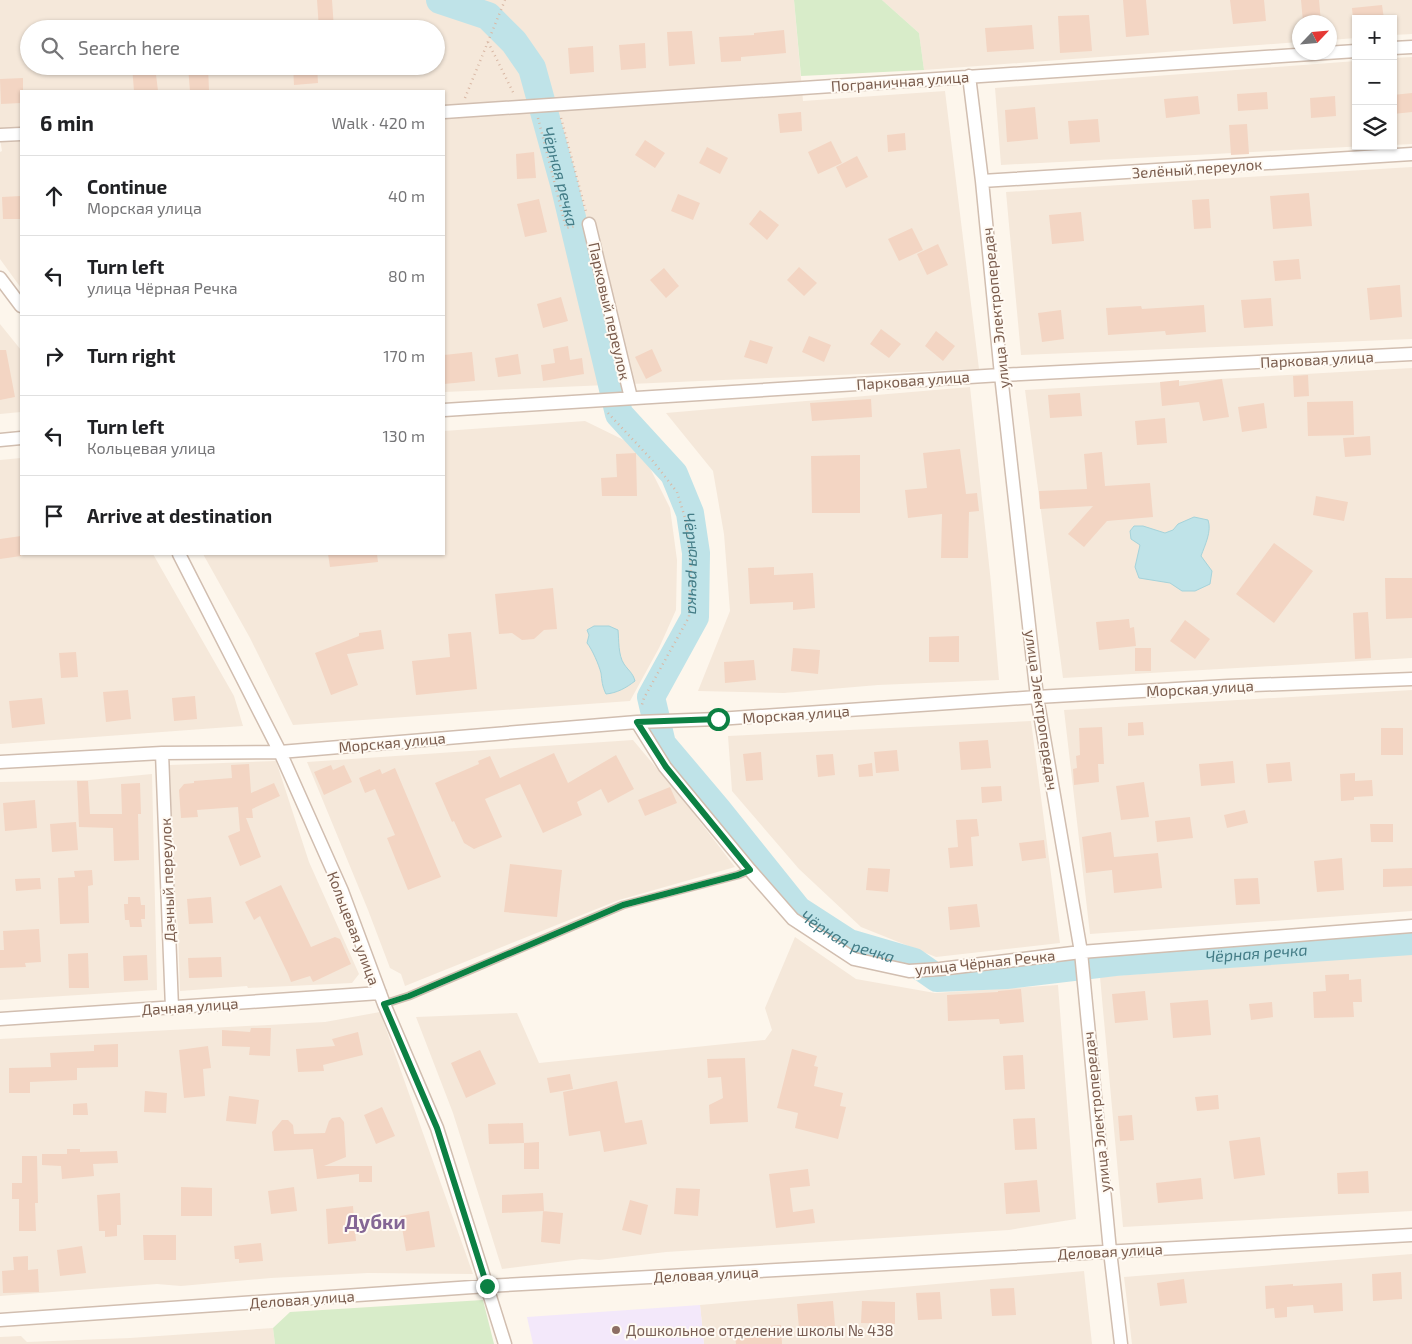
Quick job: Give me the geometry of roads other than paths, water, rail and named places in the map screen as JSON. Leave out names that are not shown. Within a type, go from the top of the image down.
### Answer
[{"type":"street","points":[[1397,48],[1412,47]]},
{"type":"street","name":"Пограничная улица","points":[[445,112],[968,76],[1352,52]]},
{"type":"street","name":"улица Электропередач","points":[[968,76],[982,181],[1001,375],[1037,697],[1081,952],[1110,1251],[1121,1344]]},
{"type":"street","points":[[0,135],[20,134]]},
{"type":"street","name":"Зелёный переулок","points":[[982,181],[1412,154]]},
{"type":"street","name":"Парковый переулок","points":[[584,225],[628,398]]},
{"type":"street","points":[[0,278],[20,305]]},
{"type":"street","name":"Парковая улица","points":[[445,410],[1001,375],[1412,354]]},
{"type":"street","points":[[0,440],[20,438]]},
{"type":"street","name":"Кольцевая улица","points":[[180,555],[280,752],[342,891],[382,998],[437,1128],[505,1344]]},
{"type":"street","name":"Морская улица","points":[[0,762],[162,753],[280,752],[672,719],[718,719],[1228,686],[1412,679]]},
{"type":"street","name":"улица Чёрная Речка","points":[[640,722],[666,767],[750,870],[793,919],[854,959],[909,971],[1081,952],[1412,926]]},
{"type":"street","name":"Дачный переулок","points":[[162,753],[172,1008]]},
{"type":"street","name":"Дачная улица","points":[[0,1019],[172,1008],[382,998]]},
{"type":"street","name":"Деловая улица","points":[[0,1320],[487,1286],[1412,1235]]},
{"type":"lane","points":[[382,998],[409,996],[623,905],[738,875],[750,870]]},
{"type":"water","points":[[1194,517],[1208,520],[1209,524],[1209,533],[1201,556],[1212,571],[1210,584],[1195,591],[1182,591],[1170,583],[1139,578],[1135,567],[1140,545],[1131,539],[1130,531],[1134,526],[1143,526],[1165,533],[1173,530],[1178,524]]},
{"type":"water","points":[[594,626],[609,626],[618,630],[621,656],[635,681],[614,693],[606,694],[599,666],[587,643],[589,635],[587,630]]},
{"type":"waterway","name":"Чёрная речка","points":[[440,0],[488,16],[514,42],[532,68],[564,184],[619,414],[674,474],[690,513],[696,553],[695,617],[651,697],[662,744],[798,910],[849,943],[914,962],[937,978],[1006,975],[1115,962],[1412,941]]},
{"type":"place","name":"Дошкольное отделение школы № 438","points":[[616,1330]]},
{"type":"district","name":"Дубки","points":[[375,1221]]}]
